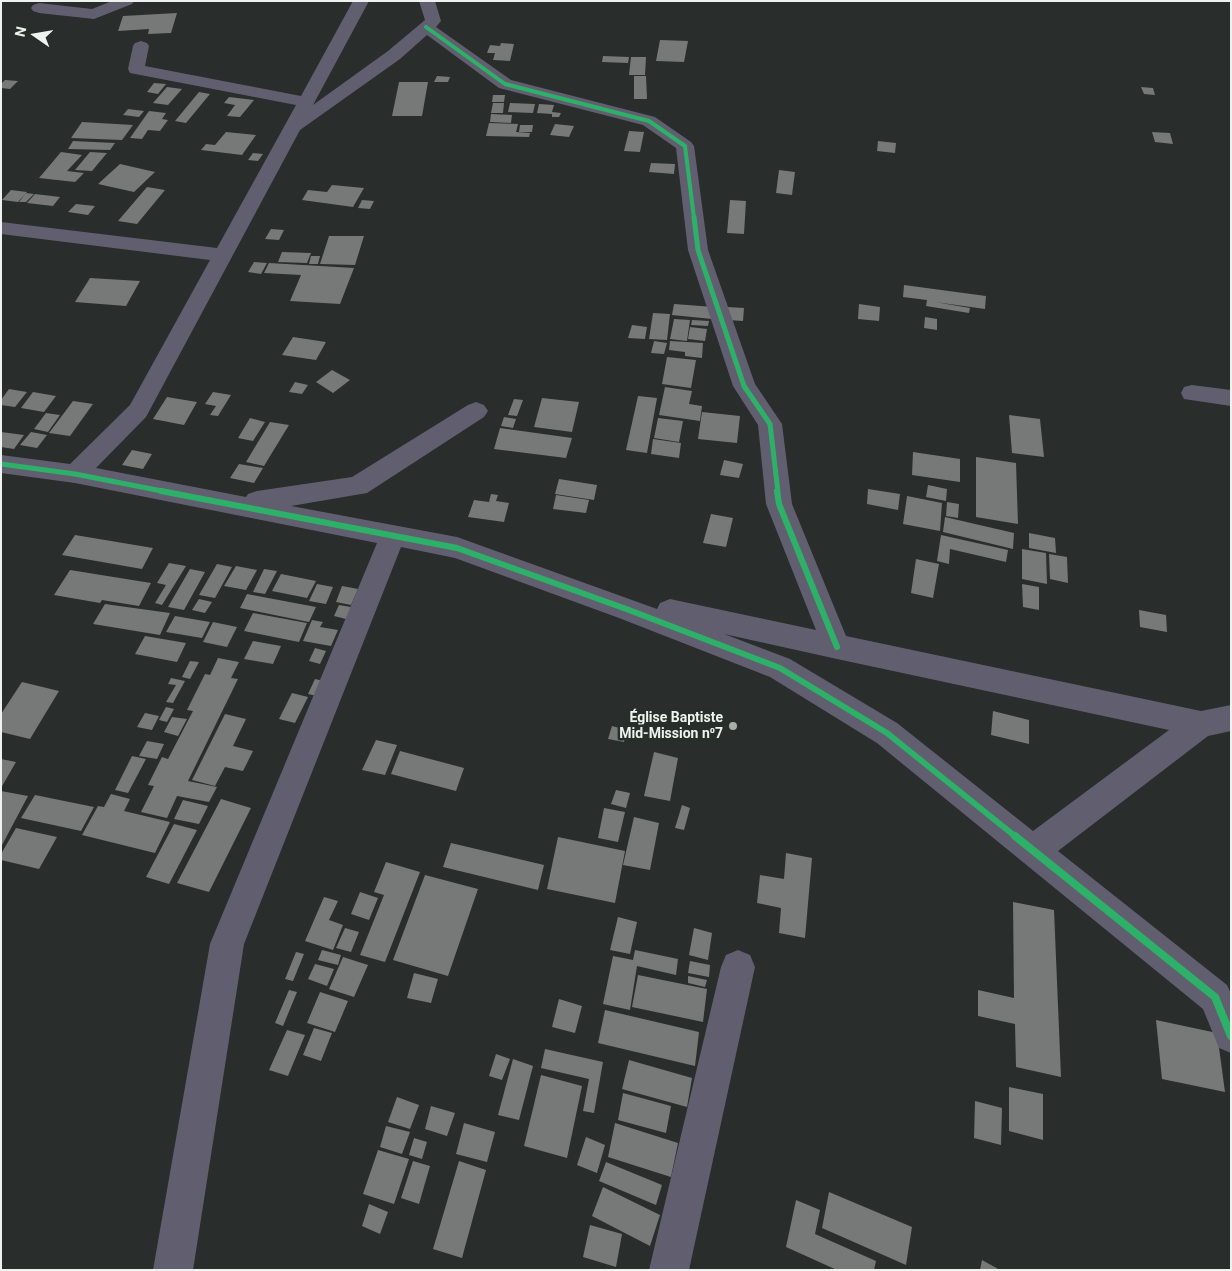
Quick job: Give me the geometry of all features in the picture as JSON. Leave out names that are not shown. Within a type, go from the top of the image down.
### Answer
[{"type":"street","points":[[39,8],[94,14],[126,1]]},
{"type":"street","points":[[75,474],[138,411],[361,1]]},
{"type":"street","points":[[291,129],[394,55],[433,21],[427,1]]},
{"type":"street","points":[[426,27],[505,84],[649,121],[685,146],[698,250],[744,386],[770,424],[779,504],[838,647]]},
{"type":"street","points":[[141,46],[136,69],[306,102]]},
{"type":"street","points":[[1,228],[223,255]]},
{"type":"street","points":[[1192,393],[1231,398]]},
{"type":"street","points":[[238,504],[358,486],[476,411]]},
{"type":"street","points":[[1,464],[75,474],[238,504],[457,548],[581,592],[780,668],[887,732],[1216,997],[1231,1036]]},
{"type":"street","points":[[173,1270],[227,944],[393,535]]},
{"type":"street","points":[[581,592],[1201,724],[1231,718]]},
{"type":"street","points":[[1034,850],[1201,724]]},
{"type":"street","points":[[670,1270],[738,967]]},
{"type":"building","points":[[177,13],[171,33],[148,34],[149,29],[118,31],[123,16]]},
{"type":"building","points":[[660,40],[688,41],[684,62],[656,61]]},
{"type":"building","points":[[501,43],[514,44],[510,61],[493,60],[495,53],[487,53],[490,45],[500,46]]},
{"type":"building","points":[[603,56],[629,57],[628,63],[602,62]]},
{"type":"building","points":[[631,57],[646,57],[645,75],[629,75]]},
{"type":"building","points":[[437,76],[450,77],[448,82],[434,82]]},
{"type":"building","points":[[634,76],[646,76],[647,99],[634,99]]},
{"type":"building","points":[[5,80],[18,81],[10,89],[1,88],[1,84]]},
{"type":"building","points":[[399,82],[428,82],[422,116],[392,116]]},
{"type":"building","points":[[154,83],[166,84],[158,94],[147,92]]},
{"type":"building","points":[[167,87],[182,89],[168,105],[153,103]]},
{"type":"building","points":[[1141,87],[1153,88],[1155,95],[1144,94]]},
{"type":"building","points":[[199,92],[210,94],[186,123],[175,121]]},
{"type":"building","points":[[493,95],[505,95],[504,102],[492,102]]},
{"type":"building","points":[[229,97],[254,100],[240,117],[227,116],[235,105],[224,103]]},
{"type":"building","points":[[493,103],[504,103],[503,113],[491,113]]},
{"type":"building","points":[[510,103],[535,104],[533,113],[508,112]]},
{"type":"building","points":[[539,104],[554,105],[552,112],[561,113],[559,117],[552,117],[552,114],[537,113]]},
{"type":"building","points":[[128,109],[144,111],[139,117],[123,115]]},
{"type":"building","points":[[149,111],[166,113],[162,119],[168,120],[160,131],[148,130],[142,139],[130,138]]},
{"type":"building","points":[[491,114],[512,115],[511,123],[490,122]]},
{"type":"building","points":[[82,122],[133,125],[122,140],[71,138]]},
{"type":"building","points":[[489,123],[518,124],[516,132],[530,133],[529,137],[486,136]]},
{"type":"building","points":[[555,124],[574,126],[569,137],[550,135]]},
{"type":"building","points":[[520,125],[533,125],[532,132],[519,132]]},
{"type":"building","points":[[629,131],[644,132],[640,152],[624,151]]},
{"type":"building","points":[[226,132],[256,135],[242,155],[201,150],[206,144],[215,145]]},
{"type":"building","points":[[1152,132],[1170,133],[1173,144],[1155,142]]},
{"type":"building","points":[[73,141],[115,143],[110,150],[68,149]]},
{"type":"building","points":[[878,141],[896,143],[895,153],[877,151]]},
{"type":"building","points":[[61,152],[82,155],[67,171],[84,173],[75,182],[39,178]]},
{"type":"building","points":[[90,152],[107,153],[92,171],[75,170]]},
{"type":"building","points":[[253,153],[263,154],[258,161],[248,160]]},
{"type":"building","points":[[651,163],[675,164],[674,174],[649,172]]},
{"type":"building","points":[[120,164],[155,172],[134,192],[98,184]]},
{"type":"building","points":[[779,170],[795,172],[792,195],[776,193]]},
{"type":"building","points":[[332,185],[364,188],[353,207],[302,200],[308,190],[327,192]]},
{"type":"building","points":[[147,187],[165,190],[137,224],[118,221]]},
{"type":"building","points":[[11,190],[27,192],[18,202],[2,200]]},
{"type":"building","points":[[26,193],[34,194],[26,202],[19,202]]},
{"type":"building","points":[[35,194],[60,197],[53,206],[27,203]]},
{"type":"building","points":[[362,200],[374,201],[370,209],[358,208]]},
{"type":"building","points":[[730,200],[746,201],[744,234],[727,233]]},
{"type":"building","points":[[76,204],[95,206],[88,215],[68,212]]},
{"type":"building","points":[[271,229],[284,230],[279,240],[265,239]]},
{"type":"building","points":[[329,236],[364,236],[355,265],[320,264]]},
{"type":"building","points":[[282,252],[311,253],[307,263],[278,262]]},
{"type":"building","points":[[311,256],[320,256],[318,264],[309,264]]},
{"type":"building","points":[[254,262],[267,263],[261,274],[248,272]]},
{"type":"building","points":[[269,263],[354,268],[340,304],[290,301],[301,275],[264,273]]},
{"type":"building","points":[[90,278],[140,281],[126,306],[75,302]]},
{"type":"building","points":[[904,285],[986,296],[985,309],[935,302],[970,308],[969,313],[926,306],[927,300],[903,297]]},
{"type":"building","points":[[674,304],[714,307],[712,319],[672,315]]},
{"type":"building","points":[[859,304],[880,307],[879,321],[858,319]]},
{"type":"building","points":[[727,307],[744,308],[743,321],[727,320]]},
{"type":"building","points":[[653,313],[670,314],[667,340],[649,339]]},
{"type":"building","points":[[925,317],[937,319],[937,330],[924,328]]},
{"type":"building","points":[[674,319],[690,320],[687,341],[670,339]]},
{"type":"building","points":[[692,320],[709,321],[708,326],[691,325]]},
{"type":"building","points":[[632,325],[647,327],[645,339],[628,338]]},
{"type":"building","points":[[690,327],[707,329],[705,341],[688,339]]},
{"type":"building","points":[[293,337],[326,342],[316,360],[282,355]]},
{"type":"building","points":[[654,341],[667,343],[664,354],[651,353]]},
{"type":"building","points":[[670,341],[703,343],[702,358],[685,356],[685,352],[669,350]]},
{"type":"building","points":[[667,357],[696,360],[691,388],[662,384]]},
{"type":"building","points":[[332,370],[350,380],[333,393],[316,382]]},
{"type":"building","points":[[295,382],[308,385],[302,394],[289,392]]},
{"type":"building","points":[[665,387],[692,391],[689,404],[702,406],[700,421],[659,415]]},
{"type":"building","points":[[9,389],[27,392],[15,407],[1,405],[1,400]]},
{"type":"building","points":[[33,392],[56,396],[44,412],[21,408]]},
{"type":"building","points":[[213,392],[231,395],[218,416],[210,415],[216,406],[205,404]]},
{"type":"building","points":[[638,396],[657,398],[647,453],[626,450]]},
{"type":"building","points":[[167,397],[197,402],[184,425],[153,419]]},
{"type":"building","points":[[542,398],[579,402],[572,432],[534,427]]},
{"type":"building","points":[[514,399],[523,400],[517,416],[508,415]]},
{"type":"building","points":[[73,401],[93,404],[70,436],[49,433]]},
{"type":"building","points":[[702,412],[740,416],[737,443],[698,439]]},
{"type":"building","points":[[46,413],[60,415],[48,432],[34,429]]},
{"type":"building","points":[[1009,415],[1040,419],[1044,457],[1012,453]]},
{"type":"building","points":[[504,417],[516,419],[513,428],[501,426]]},
{"type":"building","points":[[250,418],[265,422],[253,441],[238,438]]},
{"type":"building","points":[[658,418],[683,421],[679,442],[654,438]]},
{"type":"building","points":[[270,422],[289,425],[264,466],[246,462]]},
{"type":"building","points":[[500,428],[572,438],[566,458],[494,449]]},
{"type":"building","points":[[1,432],[24,435],[14,449],[1,447]]},
{"type":"building","points":[[31,432],[47,435],[37,448],[20,445]]},
{"type":"building","points":[[653,439],[681,443],[679,458],[651,454]]},
{"type":"building","points":[[132,450],[152,454],[143,469],[122,465]]},
{"type":"building","points":[[913,452],[960,459],[960,482],[912,475]]},
{"type":"building","points":[[976,457],[1016,463],[1018,524],[976,517]]},
{"type":"building","points":[[724,460],[743,464],[739,478],[720,475]]},
{"type":"building","points":[[239,464],[263,468],[254,483],[230,478]]},
{"type":"building","points":[[559,479],[597,485],[594,500],[555,494]]},
{"type":"building","points":[[928,485],[947,489],[946,501],[926,497]]},
{"type":"building","points":[[868,489],[900,494],[898,510],[867,504]]},
{"type":"building","points":[[491,494],[498,495],[496,501],[509,503],[504,522],[468,517],[474,500],[489,502]]},
{"type":"building","points":[[556,495],[589,500],[586,513],[553,509]]},
{"type":"building","points":[[907,496],[942,503],[940,531],[903,524]]},
{"type":"building","points":[[947,502],[959,504],[958,518],[946,516]]},
{"type":"building","points":[[711,514],[733,518],[726,547],[703,543]]},
{"type":"building","points":[[945,517],[1014,533],[1013,549],[943,532]]},
{"type":"building","points":[[1029,533],[1055,538],[1056,553],[1029,548]]},
{"type":"building","points":[[75,535],[153,548],[142,569],[62,555]]},
{"type":"building","points":[[941,535],[1008,550],[1006,562],[950,549],[949,564],[937,561]]},
{"type":"building","points":[[1022,549],[1046,553],[1047,584],[1022,579]]},
{"type":"building","points":[[1049,554],[1067,557],[1068,583],[1050,579]]},
{"type":"building","points":[[916,559],[939,564],[933,598],[911,593]]},
{"type":"building","points":[[169,563],[186,566],[162,605],[155,603],[166,585],[157,583]]},
{"type":"building","points":[[217,564],[232,567],[215,598],[199,595]]},
{"type":"building","points":[[236,566],[257,570],[246,590],[224,586]]},
{"type":"building","points":[[190,569],[205,572],[184,610],[168,607]]},
{"type":"building","points":[[264,569],[277,571],[265,594],[253,592]]},
{"type":"building","points":[[70,570],[151,583],[139,606],[102,600],[100,603],[54,595]]},
{"type":"building","points":[[281,574],[316,581],[307,598],[272,591]]},
{"type":"building","points":[[317,584],[333,587],[326,604],[309,601]]},
{"type":"building","points":[[1022,584],[1039,587],[1039,610],[1023,607]]},
{"type":"building","points":[[342,586],[358,589],[351,605],[336,602]]},
{"type":"building","points":[[247,594],[316,607],[309,622],[240,608]]},
{"type":"building","points":[[199,599],[212,602],[205,613],[192,610]]},
{"type":"building","points":[[105,604],[170,613],[160,635],[93,624]]},
{"type":"building","points":[[339,605],[351,607],[346,619],[334,616]]},
{"type":"building","points":[[1139,610],[1166,615],[1167,632],[1140,627]]},
{"type":"building","points":[[253,613],[307,623],[299,642],[244,631]]},
{"type":"building","points":[[175,616],[210,622],[202,638],[166,632]]},
{"type":"building","points":[[312,620],[323,622],[320,627],[338,630],[331,646],[303,641]]},
{"type":"building","points":[[213,622],[237,627],[227,647],[203,642]]},
{"type":"building","points":[[145,636],[186,643],[177,662],[135,654]]},
{"type":"building","points":[[253,641],[281,646],[273,664],[244,659]]},
{"type":"building","points":[[315,648],[326,651],[320,664],[309,661]]},
{"type":"building","points":[[218,658],[239,662],[231,678],[238,679],[188,781],[217,787],[209,802],[177,796],[167,818],[141,812],[154,786],[148,785],[162,757],[168,759],[193,711],[187,710],[205,674],[210,675]]},
{"type":"building","points":[[190,661],[199,662],[190,679],[182,677]]},
{"type":"building","points":[[171,678],[185,681],[173,703],[166,702],[176,685],[168,684]]},
{"type":"building","points":[[315,679],[324,681],[317,696],[308,694]]},
{"type":"building","points":[[22,682],[59,691],[30,739],[1,732],[1,714]]},
{"type":"building","points":[[292,693],[308,697],[295,723],[279,719]]},
{"type":"building","points":[[166,707],[174,709],[167,722],[159,720]]},
{"type":"building","points":[[993,711],[1029,720],[1029,744],[991,735]]},
{"type":"building","points":[[145,713],[159,716],[152,730],[137,727]]},
{"type":"building","points":[[225,714],[246,719],[233,746],[253,751],[243,771],[225,767],[215,786],[192,780]]},
{"type":"building","points":[[172,717],[187,719],[178,736],[164,732]]},
{"type":"building","points":[[612,726],[627,730],[624,742],[608,739]]},
{"type":"building","points":[[376,740],[397,745],[385,775],[362,770]]},
{"type":"building","points":[[147,741],[164,744],[157,759],[139,756]]},
{"type":"building","points":[[400,751],[464,768],[456,791],[391,774]]},
{"type":"building","points":[[654,752],[678,758],[670,801],[644,796]]},
{"type":"building","points":[[132,756],[146,759],[128,793],[115,790]]},
{"type":"building","points":[[1,759],[16,762],[1,788]]},
{"type":"building","points":[[616,790],[630,793],[626,808],[611,804]]},
{"type":"building","points":[[1,791],[28,796],[1,847]]},
{"type":"building","points":[[111,794],[130,799],[124,811],[170,822],[155,853],[82,835],[98,806],[104,807]]},
{"type":"building","points":[[35,795],[94,807],[81,831],[21,818]]},
{"type":"building","points":[[221,799],[251,808],[209,892],[177,883]]},
{"type":"building","points":[[183,800],[208,806],[199,824],[174,819]]},
{"type":"building","points":[[682,805],[690,808],[684,830],[675,828]]},
{"type":"building","points":[[604,808],[625,812],[618,842],[598,838]]},
{"type":"building","points":[[634,817],[659,823],[650,870],[623,865]]},
{"type":"building","points":[[174,824],[197,830],[169,884],[146,877]]},
{"type":"building","points":[[16,828],[57,837],[39,869],[1,860],[1,854]]},
{"type":"building","points":[[558,837],[625,851],[615,903],[547,889]]},
{"type":"building","points":[[451,843],[544,865],[538,890],[443,867]]},
{"type":"building","points":[[786,853],[812,858],[805,938],[779,933],[781,908],[757,903],[760,875],[784,879]]},
{"type":"building","points":[[386,862],[420,872],[385,962],[360,955],[384,895],[374,892]]},
{"type":"building","points":[[425,875],[478,889],[448,976],[393,960]]},
{"type":"building","points":[[360,892],[378,898],[369,920],[351,914]]},
{"type":"building","points":[[324,897],[338,901],[329,920],[343,925],[333,950],[305,941]]},
{"type":"building","points":[[1013,902],[1054,910],[1061,1077],[1016,1067],[1015,1024],[978,1016],[978,990],[1014,998]]},
{"type":"building","points":[[618,917],[637,922],[630,954],[610,950]]},
{"type":"building","points":[[345,928],[359,932],[351,952],[336,948]]},
{"type":"building","points":[[694,928],[712,933],[708,960],[689,955]]},
{"type":"building","points":[[322,950],[341,955],[338,965],[318,960]]},
{"type":"building","points":[[635,950],[678,959],[676,975],[637,966],[630,1010],[603,1004],[613,956],[633,960]]},
{"type":"building","points":[[296,952],[304,954],[293,981],[285,979]]},
{"type":"building","points":[[343,957],[368,965],[354,997],[329,989]]},
{"type":"building","points":[[690,961],[710,965],[709,977],[688,973]]},
{"type":"building","points":[[315,964],[334,969],[327,986],[308,979]]},
{"type":"building","points":[[414,973],[438,979],[431,1003],[407,998]]},
{"type":"building","points":[[638,975],[707,989],[703,1022],[632,1007]]},
{"type":"building","points":[[688,976],[707,980],[705,987],[688,983]]},
{"type":"building","points":[[289,990],[297,992],[283,1026],[275,1023]]},
{"type":"building","points":[[320,992],[348,1001],[335,1032],[307,1023]]},
{"type":"building","points":[[559,999],[582,1006],[575,1033],[552,1027]]},
{"type":"building","points":[[605,1010],[699,1032],[695,1066],[598,1043]]},
{"type":"building","points":[[1156,1020],[1217,1033],[1225,1092],[1162,1079]]},
{"type":"building","points":[[314,1028],[332,1033],[321,1061],[303,1055]]},
{"type":"building","points":[[287,1030],[305,1035],[288,1076],[269,1070]]},
{"type":"building","points":[[545,1049],[603,1062],[594,1113],[583,1111],[589,1079],[541,1068]]},
{"type":"building","points":[[496,1054],[510,1059],[502,1080],[489,1076]]},
{"type":"building","points":[[513,1059],[533,1066],[519,1120],[498,1115]]},
{"type":"building","points":[[629,1060],[692,1078],[687,1107],[622,1089]]},
{"type":"building","points":[[541,1075],[582,1086],[567,1158],[524,1146]]},
{"type":"building","points":[[1009,1087],[1043,1094],[1043,1140],[1009,1131]]},
{"type":"building","points":[[623,1093],[671,1106],[666,1133],[618,1120]]},
{"type":"building","points":[[397,1097],[419,1105],[410,1129],[388,1122]]},
{"type":"building","points":[[975,1101],[1002,1108],[1001,1145],[974,1138]]},
{"type":"building","points":[[431,1106],[455,1113],[447,1136],[425,1129]]},
{"type":"building","points":[[464,1123],[495,1132],[487,1162],[456,1154]]},
{"type":"building","points":[[615,1123],[678,1143],[671,1177],[608,1157]]},
{"type":"building","points":[[386,1126],[410,1132],[402,1154],[380,1147]]},
{"type":"building","points":[[586,1137],[605,1145],[597,1173],[577,1165]]},
{"type":"building","points":[[414,1138],[427,1142],[422,1159],[409,1155]]},
{"type":"building","points":[[378,1150],[409,1159],[394,1204],[363,1194]]},
{"type":"building","points":[[413,1161],[430,1166],[419,1204],[401,1198]]},
{"type":"building","points":[[459,1161],[486,1170],[462,1258],[433,1249]]},
{"type":"building","points":[[606,1162],[662,1185],[656,1205],[599,1181]]},
{"type":"building","points":[[603,1187],[660,1215],[650,1246],[592,1216]]},
{"type":"building","points":[[829,1192],[912,1227],[906,1265],[822,1228]]},
{"type":"building","points":[[796,1200],[820,1210],[815,1234],[876,1261],[874,1270],[837,1270],[786,1247]]},
{"type":"building","points":[[369,1204],[388,1212],[380,1234],[362,1226]]},
{"type":"building","points":[[590,1225],[622,1234],[616,1267],[583,1257]]},
{"type":"building","points":[[982,1260],[1000,1270],[980,1270]]},
{"type":"cycle path","points":[[426,27],[505,84],[649,121],[685,146],[698,250],[744,386],[770,424],[779,504],[837,647]]},
{"type":"cycle path","points":[[1,464],[75,474],[457,548],[629,610],[780,668],[887,733],[1215,997],[1231,1036]]},
{"type":"place","name":"Église Baptiste Mid-Mission n⁰7","points":[[733,726]]}]
